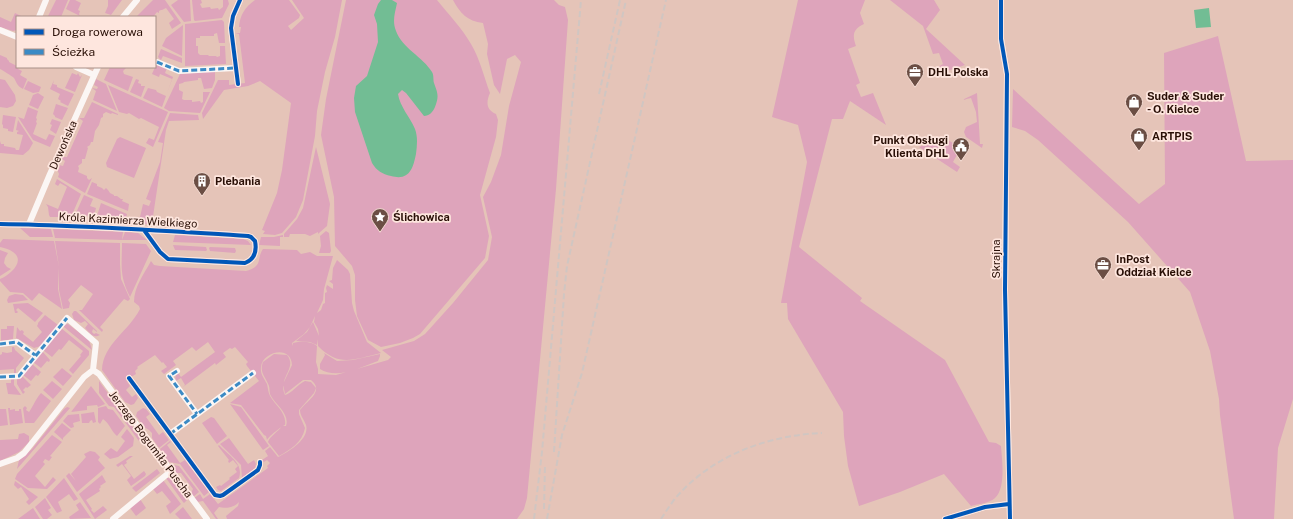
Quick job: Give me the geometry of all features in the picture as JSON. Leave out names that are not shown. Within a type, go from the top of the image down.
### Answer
[{"type":"street","points":[[39,16],[46,0]]},
{"type":"street","points":[[124,16],[137,0]]},
{"type":"street","points":[[238,84],[231,28],[233,16],[240,0]]},
{"type":"street","name":"Skrajna","points":[[1001,0],[1002,39],[1006,74],[1005,274],[1010,519]]},
{"type":"street","points":[[0,30],[16,37]]},
{"type":"street","points":[[157,62],[179,71],[235,68]]},
{"type":"street","points":[[78,68],[94,75]]},
{"type":"street","name":"Dewońska","points":[[29,224],[98,68]]},
{"type":"street","name":"Króla Kazimierza Wielkiego","points":[[0,224],[29,224],[144,230],[248,236],[253,239],[256,244],[253,258],[245,263],[168,259],[160,252],[144,230]]},
{"type":"street","points":[[0,377],[19,376],[67,318],[96,343],[93,370],[84,377],[24,453],[17,458],[0,464]]},
{"type":"street","points":[[0,344],[17,342],[35,355]]},
{"type":"street","name":"Jerzego Bogumiła Puscha","points":[[93,370],[103,379],[207,519]]},
{"type":"street","points":[[177,371],[169,376],[197,414]]},
{"type":"street","points":[[170,434],[253,373]]},
{"type":"street","points":[[129,378],[213,493],[218,496],[226,494],[258,470],[260,462]]},
{"type":"street","points":[[112,519],[171,471]]},
{"type":"street","points":[[945,519],[985,507],[1009,504]]},
{"type":"shaded area","points":[[56,0],[68,0],[61,16],[48,16]]},
{"type":"shaded area","points":[[70,0],[75,0],[81,3],[78,10],[80,11],[80,16],[66,9]]},
{"type":"shaded area","points":[[108,0],[122,0],[111,15],[105,13],[108,6]]},
{"type":"shaded area","points":[[153,0],[165,0],[181,23],[172,29],[169,23],[174,19],[166,8],[159,11],[159,13],[157,12],[154,16],[137,16]]},
{"type":"shaded area","points":[[178,0],[190,0],[191,21],[184,22],[171,5]]},
{"type":"shaded area","points":[[192,0],[201,0],[202,3],[200,4],[202,8],[210,7],[211,9],[218,8],[219,10],[223,7],[223,0],[228,0],[229,4],[222,18],[195,21]]},
{"type":"shaded area","points":[[255,0],[289,0],[300,15],[299,18],[288,26],[291,30],[304,18],[292,0],[342,0],[335,37],[325,72],[317,111],[315,136],[303,200],[296,217],[282,233],[275,235],[263,234],[265,231],[262,230],[277,193],[282,170],[291,103],[260,81],[248,86],[224,90],[203,119],[202,113],[218,80],[229,80],[229,85],[245,83],[239,34],[235,33],[240,33],[241,27],[239,27],[242,15],[248,5]]},
{"type":"shaded area","points":[[346,0],[437,0],[464,32],[474,50],[490,93],[488,100],[489,108],[496,114],[498,120],[496,137],[480,195],[489,236],[485,258],[420,334],[400,343],[381,347],[368,340],[357,316],[355,300],[355,275],[352,266],[335,246],[334,197],[321,135],[326,99]]},
{"type":"shaded area","points":[[381,0],[392,0],[397,3],[394,20],[396,31],[403,42],[432,72],[438,95],[433,111],[424,116],[406,93],[402,90],[398,94],[399,99],[415,129],[417,138],[416,154],[412,169],[402,177],[385,174],[380,172],[374,166],[355,112],[354,98],[356,86],[367,76],[378,42],[377,24],[374,15]]},
{"type":"shaded area","points":[[453,0],[554,0],[559,5],[565,7],[568,20],[556,189],[527,498],[524,509],[517,519],[227,519],[226,516],[238,506],[239,502],[230,507],[219,507],[214,513],[218,519],[216,519],[203,501],[197,502],[194,498],[200,494],[203,499],[210,494],[218,504],[268,468],[267,466],[270,463],[267,460],[264,462],[262,460],[268,456],[265,451],[270,447],[278,457],[302,440],[305,435],[306,425],[300,410],[316,392],[315,384],[311,380],[303,380],[285,394],[283,384],[292,365],[290,358],[287,354],[282,352],[276,352],[266,357],[261,367],[262,374],[267,384],[268,392],[282,413],[285,421],[285,425],[267,440],[266,436],[241,405],[230,403],[259,381],[247,366],[246,364],[248,362],[235,347],[232,349],[230,348],[223,353],[226,357],[216,365],[215,363],[183,387],[185,385],[181,378],[176,381],[176,375],[178,373],[181,377],[215,352],[208,342],[196,351],[192,347],[173,361],[176,365],[164,374],[161,371],[167,367],[155,355],[137,367],[138,368],[135,371],[136,374],[126,380],[130,386],[126,390],[132,397],[136,394],[138,398],[134,404],[131,405],[125,402],[102,370],[103,361],[107,353],[140,309],[134,302],[134,296],[151,261],[154,265],[160,266],[246,271],[255,267],[259,262],[263,249],[297,250],[301,254],[310,252],[317,256],[333,256],[324,289],[323,300],[317,313],[321,310],[323,304],[325,303],[327,285],[333,289],[333,284],[329,281],[332,280],[333,268],[337,260],[348,270],[350,274],[354,311],[367,342],[381,353],[348,360],[333,357],[318,346],[318,339],[317,345],[310,342],[296,341],[307,332],[310,327],[304,334],[292,343],[292,346],[293,343],[309,342],[317,346],[316,362],[318,374],[336,375],[388,360],[391,357],[382,350],[414,341],[425,334],[453,303],[488,260],[492,237],[483,197],[491,182],[501,155],[509,106],[521,62],[515,55],[507,59],[500,94],[494,85],[487,54],[488,44],[483,23],[477,22],[465,16],[458,9]],"holes":[[[315,316],[314,322],[318,329],[319,336],[313,322],[310,327]]]},
{"type":"shaded area","points":[[798,0],[865,0],[860,13],[864,24],[854,33],[856,46],[848,49],[860,83],[856,85],[861,97],[873,93],[886,125],[850,101],[843,119],[832,119],[799,247],[862,298],[860,301],[945,360],[989,442],[996,443],[1001,446],[1001,488],[995,498],[990,501],[971,506],[944,474],[900,492],[859,506],[848,466],[844,436],[843,412],[788,319],[787,303],[781,303],[807,162],[798,125],[772,117]]},
{"type":"shaded area","points":[[890,0],[934,0],[940,10],[926,29],[965,65],[947,71],[945,69],[939,70],[938,67],[943,64],[939,53],[933,54],[923,26]]},
{"type":"shaded area","points":[[1209,8],[1211,27],[1196,28],[1194,10]]},
{"type":"shaded area","points":[[15,13],[21,16],[16,16],[16,30],[13,31],[0,27],[0,17],[11,22]]},
{"type":"shaded area","points":[[222,20],[224,22],[225,43],[219,43],[217,33],[214,34],[214,36],[200,36],[200,38],[196,38],[196,46],[198,46],[198,53],[200,55],[217,57],[220,56],[220,46],[225,46],[226,64],[185,66],[185,24]]},
{"type":"shaded area","points":[[183,25],[182,56],[162,46],[166,38]]},
{"type":"shaded area","points":[[1218,36],[1246,161],[1293,160],[1293,399],[1278,448],[1274,519],[1234,519],[1219,399],[1210,351],[1190,292],[1128,222],[1038,140],[1025,131],[1012,127],[1013,89],[1139,204],[1165,184],[1164,53]]},
{"type":"shaded area","points":[[161,49],[182,58],[182,63],[163,56],[161,60],[158,57]]},
{"type":"shaded area","points":[[0,55],[7,58],[9,62],[22,71],[20,75],[27,79],[23,89],[18,86],[14,78],[0,69]]},
{"type":"shaded area","points":[[156,65],[167,68],[165,73],[173,77],[167,93],[172,79],[160,74],[159,77],[152,74],[156,68]]},
{"type":"shaded area","points":[[110,68],[126,68],[123,71],[124,74],[133,77],[128,91],[104,80]]},
{"type":"shaded area","points":[[215,71],[215,80],[212,88],[204,89],[201,78],[179,84],[179,90],[183,92],[182,99],[184,100],[192,100],[192,102],[200,101],[201,103],[203,102],[203,92],[210,92],[200,113],[169,111],[164,108],[180,74]]},
{"type":"shaded area","points":[[72,73],[77,75],[78,73],[80,77],[82,75],[75,92],[65,88]]},
{"type":"shaded area","points":[[0,79],[5,80],[15,95],[16,101],[13,106],[7,108],[0,107]]},
{"type":"shaded area","points":[[96,79],[106,84],[117,111],[93,100],[96,91],[92,88],[97,89],[98,87],[94,85]]},
{"type":"shaded area","points":[[136,79],[139,80],[138,83],[141,84],[141,86],[145,86],[141,97],[130,92]]},
{"type":"shaded area","points":[[54,80],[53,84],[57,85],[57,87],[74,94],[68,106],[60,102],[61,101],[58,99],[60,94],[50,89]]},
{"type":"shaded area","points":[[28,81],[41,87],[39,92],[33,93],[24,89]]},
{"type":"shaded area","points":[[108,85],[168,112],[153,147],[146,143],[149,138],[154,140],[159,127],[141,118],[139,119],[129,113],[119,112]]},
{"type":"shaded area","points":[[148,88],[156,90],[157,92],[166,96],[162,107],[143,98]]},
{"type":"shaded area","points":[[38,93],[44,97],[38,109],[29,105],[33,95]]},
{"type":"shaded area","points":[[977,93],[980,144],[983,144],[982,148],[966,137],[964,132],[966,127],[977,122],[976,112],[971,98],[962,100]]},
{"type":"shaded area","points":[[92,102],[118,115],[106,112],[103,114],[103,117],[101,118],[95,131],[93,142],[91,142],[87,147],[85,159],[82,159],[82,163],[78,166],[78,172],[87,176],[89,180],[92,178],[85,193],[58,177],[59,174],[57,169],[59,165],[63,166],[65,161],[62,157],[67,157],[83,121],[79,118],[84,118]]},
{"type":"shaded area","points":[[56,104],[68,108],[62,120],[55,117],[53,114]]},
{"type":"shaded area","points":[[28,107],[38,111],[36,118],[37,123],[33,134],[46,140],[49,134],[55,136],[50,147],[33,140],[18,117],[24,119]]},
{"type":"shaded area","points":[[170,113],[198,115],[199,120],[169,121],[166,130],[152,223],[161,224],[145,224],[134,220],[135,217],[140,217],[143,204],[149,206],[151,201],[146,199],[160,162],[163,143],[158,142]]},
{"type":"shaded area","points":[[3,115],[16,117],[13,132],[3,128]]},
{"type":"shaded area","points":[[52,119],[61,122],[56,134],[50,130]]},
{"type":"shaded area","points":[[18,120],[33,143],[29,150],[23,155],[0,153],[0,141],[1,144],[4,144],[4,146],[19,150],[23,135],[17,134],[19,131],[16,130]]},
{"type":"shaded area","points":[[120,137],[146,148],[134,178],[107,167],[106,163],[117,139]]},
{"type":"shaded area","points":[[945,138],[959,147],[958,153],[953,162],[960,167],[957,172],[919,147]]},
{"type":"shaded area","points":[[316,147],[330,204],[327,226],[318,234],[318,232],[310,236],[305,234],[290,234],[289,237],[284,237],[284,234],[297,219],[303,208]]},
{"type":"shaded area","points":[[57,179],[81,194],[71,217],[50,217],[49,215],[46,204],[58,209],[67,187],[60,183],[58,186],[55,184]]},
{"type":"shaded area","points":[[92,182],[104,190],[106,188],[114,196],[123,199],[122,201],[129,204],[128,211],[87,194]]},
{"type":"shaded area","points":[[84,195],[93,199],[90,206],[96,208],[94,216],[75,215]]},
{"type":"shaded area","points":[[101,203],[127,214],[126,218],[97,216]]},
{"type":"shaded area","points":[[20,228],[51,229],[53,237],[30,237]]},
{"type":"shaded area","points":[[53,229],[123,232],[122,240],[55,238]]},
{"type":"shaded area","points":[[326,231],[329,233],[331,251],[330,253],[319,253],[321,246],[320,236]]},
{"type":"shaded area","points":[[125,232],[138,233],[147,240],[122,240]]},
{"type":"shaded area","points":[[175,235],[243,239],[248,241],[251,245],[173,242]]},
{"type":"shaded area","points":[[283,235],[283,237],[280,237],[280,246],[259,245],[261,237]]},
{"type":"shaded area","points":[[3,239],[54,241],[59,267],[58,289],[62,309],[39,293],[32,301],[23,293],[10,292],[0,281],[0,279],[12,271],[18,259],[13,252],[0,247],[0,243]]},
{"type":"shaded area","points":[[55,241],[120,243],[121,279],[130,299],[128,301],[124,299],[100,327],[103,330],[102,332],[79,310],[82,310],[93,294],[81,285],[68,300],[70,303],[69,308],[63,309],[59,290],[59,267]]},
{"type":"shaded area","points":[[122,243],[146,244],[151,251],[130,297],[124,283]]},
{"type":"shaded area","points":[[173,245],[206,247],[207,250],[175,250]]},
{"type":"shaded area","points":[[210,247],[235,248],[236,251],[235,253],[210,251]]},
{"type":"shaded area","points":[[0,250],[8,253],[4,263],[11,269],[0,276]]},
{"type":"shaded area","points":[[15,294],[23,295],[28,300],[8,303],[7,300],[9,296]]},
{"type":"shaded area","points":[[28,303],[43,313],[35,322],[18,308],[16,310],[18,312],[15,313],[13,304]]},
{"type":"shaded area","points":[[76,311],[97,331],[93,329],[92,332],[94,334],[96,333],[100,335],[93,336],[85,328],[88,324],[85,321],[81,323],[74,320],[72,314]]},
{"type":"shaded area","points":[[45,315],[58,325],[41,346],[34,348],[16,338],[17,327],[20,331],[22,330],[24,332],[23,334],[33,342],[42,332],[37,326]]},
{"type":"shaded area","points":[[68,324],[89,340],[92,350],[63,325]]},
{"type":"shaded area","points":[[7,326],[14,326],[13,339],[1,341],[1,329],[7,329]]},
{"type":"shaded area","points":[[61,328],[89,351],[89,355],[73,374],[69,370],[81,356],[80,355],[83,351],[69,340],[61,350],[59,349],[52,357],[43,350]]},
{"type":"shaded area","points":[[12,347],[14,347],[15,350],[24,358],[16,368],[16,373],[14,374],[14,369],[0,370],[0,355],[2,352],[12,352]]},
{"type":"shaded area","points":[[42,351],[50,360],[49,362],[47,361],[41,368],[33,362]]},
{"type":"shaded area","points":[[324,353],[337,361],[353,360],[380,354],[380,356],[378,361],[349,371],[334,373],[320,369],[320,364],[325,355]]},
{"type":"shaded area","points":[[274,354],[287,355],[290,360],[289,369],[283,383],[285,395],[290,393],[305,381],[311,382],[316,388],[314,393],[299,410],[299,414],[305,428],[304,433],[299,442],[279,456],[268,442],[282,426],[286,426],[287,422],[282,410],[270,395],[269,386],[263,375],[262,369],[263,362]]},
{"type":"shaded area","points":[[32,364],[41,372],[31,381],[23,375]]},
{"type":"shaded area","points":[[62,368],[72,376],[63,386],[53,377]]},
{"type":"shaded area","points":[[22,376],[31,385],[23,390],[25,392],[23,394],[17,384],[17,379]]},
{"type":"shaded area","points":[[11,379],[14,379],[14,385],[21,395],[8,394],[6,383],[11,383]]},
{"type":"shaded area","points":[[52,381],[62,389],[53,399],[43,390]]},
{"type":"shaded area","points":[[99,381],[140,437],[139,441],[114,407],[109,406],[99,393]]},
{"type":"shaded area","points":[[91,386],[105,404],[98,407],[97,405],[87,406],[87,410],[71,412]]},
{"type":"shaded area","points":[[41,393],[51,401],[34,423],[25,423],[23,408],[25,406],[27,408],[26,410],[29,412]]},
{"type":"shaded area","points":[[230,404],[241,407],[269,446],[263,450]]},
{"type":"shaded area","points":[[106,406],[108,409],[113,410],[125,426],[117,436],[103,419],[100,424],[98,422],[98,408]]},
{"type":"shaded area","points":[[67,407],[70,408],[17,469],[19,460],[32,449]]},
{"type":"shaded area","points":[[8,408],[10,408],[10,410],[15,409],[15,411],[19,411],[19,409],[21,409],[23,423],[10,425]]},
{"type":"shaded area","points":[[143,408],[150,414],[146,417],[159,435],[163,432],[169,440],[159,448],[152,438],[152,433],[144,427],[136,416],[137,412]]},
{"type":"shaded area","points":[[0,409],[6,409],[8,425],[0,426]]},
{"type":"shaded area","points":[[94,412],[96,422],[93,423],[92,420],[89,423],[82,423],[81,414]]},
{"type":"shaded area","points":[[79,414],[80,421],[73,423],[74,427],[71,428],[63,421],[68,415]]},
{"type":"shaded area","points":[[211,417],[214,418],[227,436],[217,444],[202,423]]},
{"type":"shaded area","points":[[62,423],[71,430],[63,438],[63,440],[54,432]]},
{"type":"shaded area","points":[[127,429],[134,438],[133,446],[118,457],[110,459],[104,454],[111,448],[117,452],[125,441],[121,437]]},
{"type":"shaded area","points":[[24,433],[29,436],[29,442],[19,452],[0,461],[0,440],[18,439],[19,434]]},
{"type":"shaded area","points":[[52,435],[62,442],[50,456],[52,457],[49,461],[45,459],[43,462],[45,464],[35,476],[45,487],[53,477],[56,480],[47,489],[28,488],[15,479],[17,474]]},
{"type":"shaded area","points":[[229,438],[248,464],[254,460],[256,464],[255,468],[242,478],[241,465],[220,444]]},
{"type":"shaded area","points":[[170,441],[171,442],[167,445],[180,463],[185,460],[209,492],[204,496],[180,464],[169,462],[160,449]]},
{"type":"shaded area","points":[[219,445],[234,460],[238,466],[233,460],[229,463],[229,460],[218,446]]},
{"type":"shaded area","points":[[90,451],[95,452],[100,457],[98,460],[105,468],[77,492],[66,476],[69,473],[76,481],[71,474],[86,457],[84,454]]},
{"type":"shaded area","points":[[130,456],[133,456],[126,461],[127,463],[124,465],[134,479],[144,471],[146,474],[131,486],[127,480],[131,476],[122,464],[118,467],[116,465]]},
{"type":"shaded area","points":[[169,464],[179,466],[199,492],[193,497],[191,493],[193,489],[181,473],[176,473]]},
{"type":"shaded area","points":[[238,466],[240,473],[239,478],[221,491],[218,490],[216,487],[221,486],[237,472],[235,469]]},
{"type":"shaded area","points":[[157,469],[160,473],[136,492],[132,488]]},
{"type":"shaded area","points":[[102,475],[106,482],[100,486],[100,491],[86,500],[94,513],[103,506],[107,510],[95,519],[79,494]]},
{"type":"shaded area","points":[[64,478],[78,499],[74,501],[69,494],[58,502],[62,511],[57,513],[46,497]]},
{"type":"shaded area","points":[[166,478],[171,478],[187,500],[184,503],[183,502]]},
{"type":"shaded area","points":[[163,480],[181,504],[170,514],[166,506],[171,502],[162,491],[157,494],[153,489]]},
{"type":"shaded area","points":[[15,481],[38,497],[29,505],[26,502],[29,499],[21,487],[18,489],[14,485]]},
{"type":"shaded area","points":[[45,498],[51,508],[48,510],[52,515],[47,519],[43,519],[35,507]]},
{"type":"shaded area","points":[[140,499],[146,508],[136,516],[130,508]]},
{"type":"shaded area","points":[[80,502],[91,518],[70,519],[69,517],[79,510],[76,505]]},
{"type":"shaded area","points":[[183,507],[192,519],[180,519],[175,514]]},
{"type":"shaded area","points":[[33,508],[40,519],[18,519]]},
{"type":"railway","points":[[534,519],[542,452],[581,0]]},
{"type":"railway","points":[[599,94],[620,0]]},
{"type":"railway","points":[[554,452],[567,266],[626,0]]},
{"type":"railway","points":[[547,519],[562,435],[582,373],[666,0]]},
{"type":"railway","points":[[661,519],[678,495],[695,479],[728,457],[746,449],[783,438],[822,433]]},
{"type":"railway","points":[[544,509],[545,465]]},
{"type":"marked path","points":[[157,62],[179,71],[235,68]]},
{"type":"marked path","points":[[0,377],[19,376],[67,318]]},
{"type":"marked path","points":[[0,344],[17,342],[35,355]]},
{"type":"marked path","points":[[177,371],[169,376],[197,414]]},
{"type":"marked path","points":[[170,434],[253,373]]},
{"type":"cycle path","points":[[238,84],[231,28],[233,16],[240,0]]},
{"type":"cycle path","points":[[1001,0],[1001,39],[1007,74],[1005,290],[1010,519]]},
{"type":"cycle path","points":[[0,224],[93,227],[248,236],[255,241],[256,248],[253,257],[245,263],[168,259],[160,252],[144,230]]},
{"type":"cycle path","points":[[129,378],[215,495],[223,495],[258,470],[260,462]]},
{"type":"cycle path","points":[[945,519],[985,507],[1009,504]]},
{"type":"place","name":"DHL Polska","points":[[915,87]]},
{"type":"place","name":"Suder & Suder - O. Kielce","points":[[1134,117]]},
{"type":"place","name":"ARTPIS","points":[[1139,151]]},
{"type":"place","name":"Punkt Obsługi Klienta DHL","points":[[961,161]]},
{"type":"place","name":"Plebania","points":[[202,196]]},
{"type":"place","name":"Ślichowica","points":[[380,232]]},
{"type":"place","name":"InPost Oddział Kielce","points":[[1103,280]]}]
